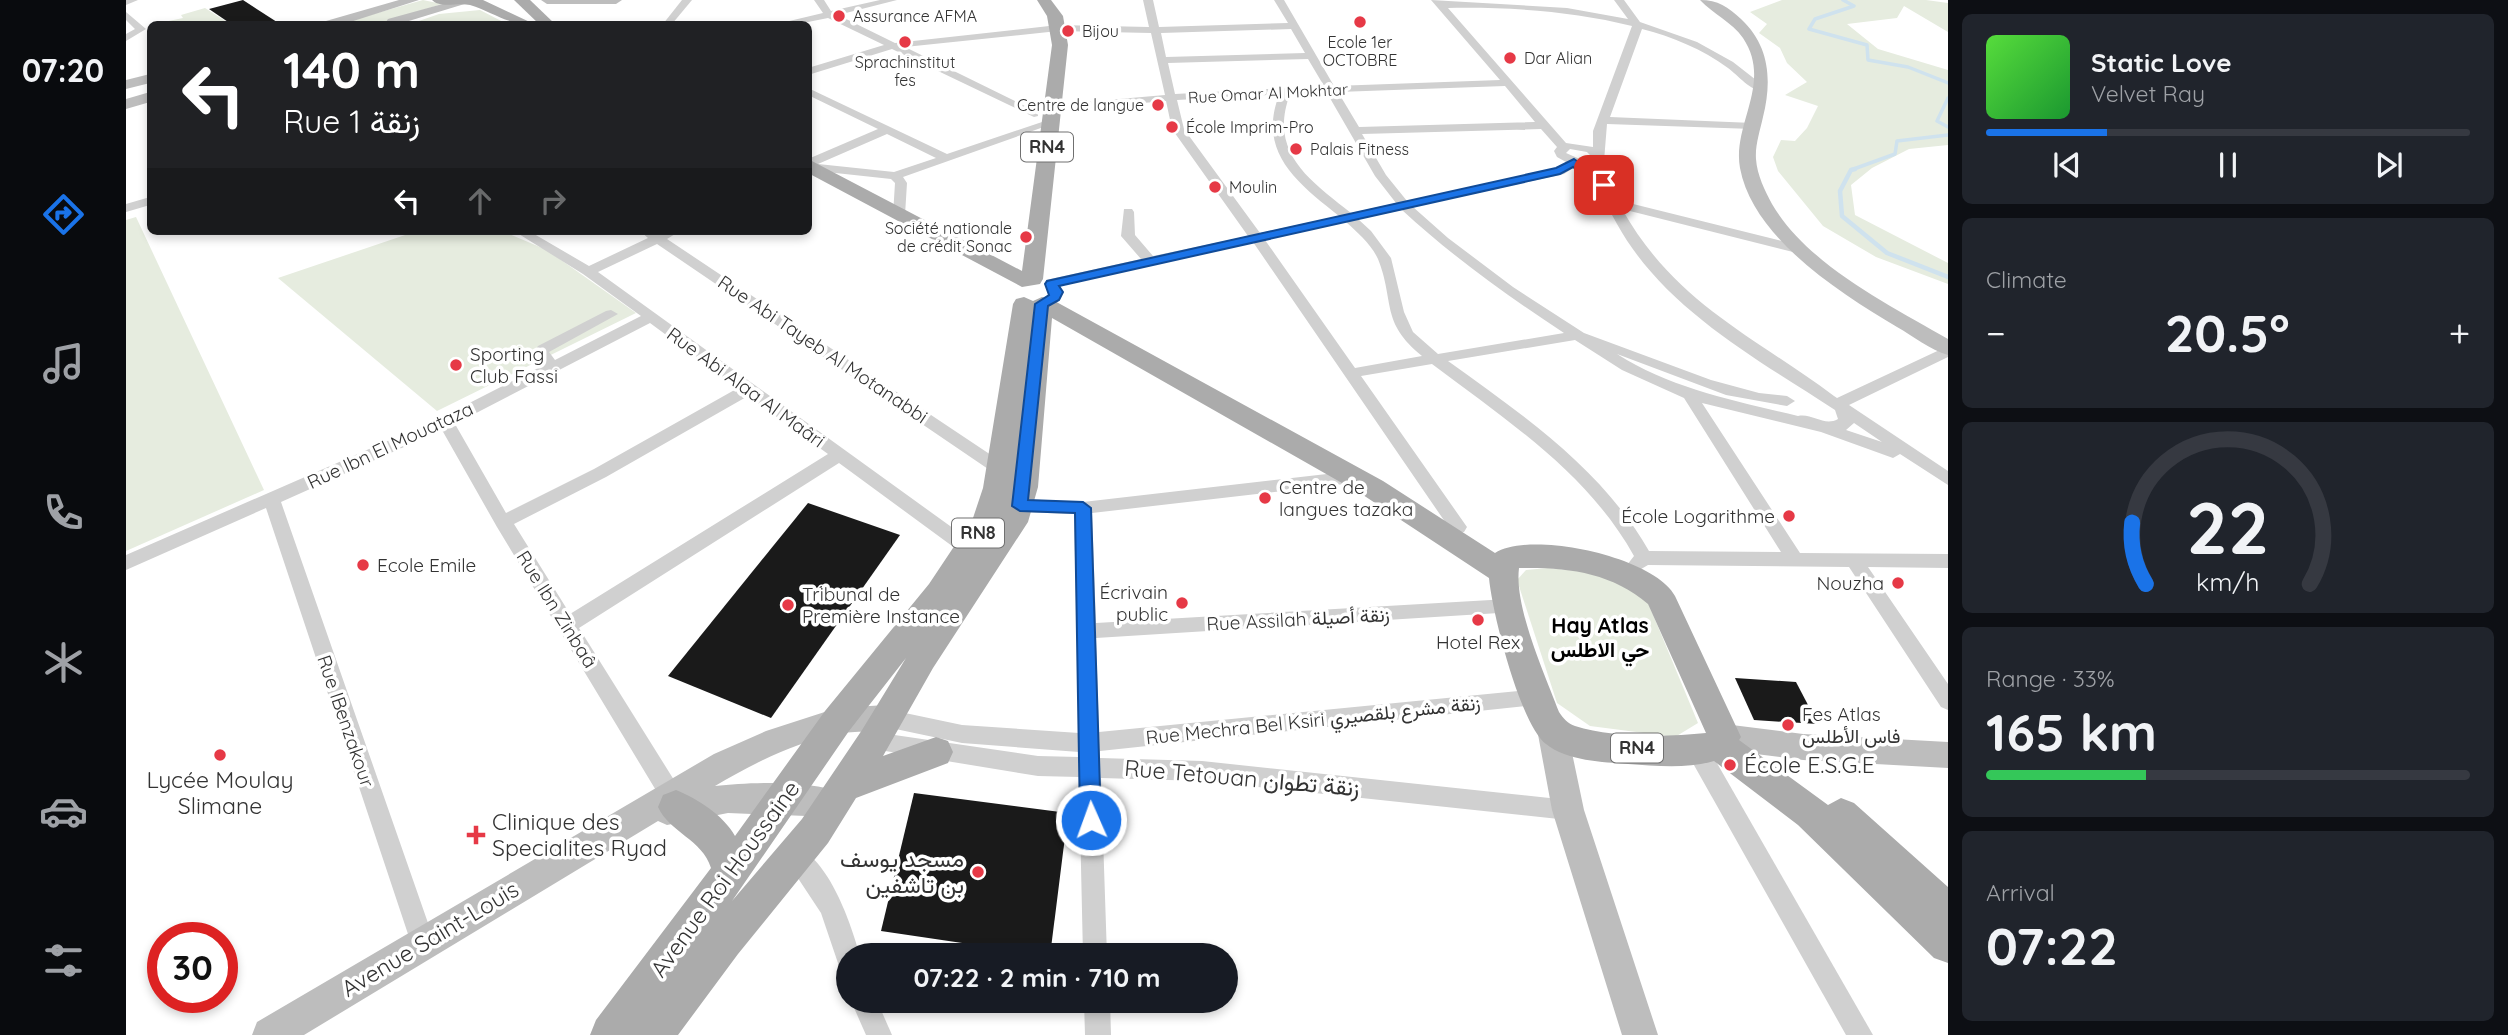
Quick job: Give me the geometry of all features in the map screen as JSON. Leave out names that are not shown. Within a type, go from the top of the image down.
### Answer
[{"type":"main road","points":[[439,0],[471,1],[526,12],[542,21]]},
{"type":"main road","points":[[1044,0],[1058,14]]},
{"type":"main road","name":"RN4","points":[[1035,293],[1050,115],[1060,45],[1058,14]]},
{"type":"main road","points":[[812,171],[1384,480],[1458,527],[1506,564],[1508,607],[1545,720],[1552,729]]},
{"type":"main road","points":[[812,171],[899,215],[1506,564],[1639,567],[1660,596],[1714,744],[1811,813],[1948,944]]},
{"type":"main road","name":"RN8","points":[[837,721],[898,648],[986,521],[993,504],[1035,293]]},
{"type":"main road","name":"RN8","points":[[880,729],[922,659],[1001,546],[1020,506],[1035,293]]},
{"type":"main road","name":"Avenue Roi Houssaine","points":[[611,1035],[731,873],[837,721]]},
{"type":"main road","name":"Avenue Roi Houssaine","points":[[653,1035],[723,940],[795,857],[880,729]]},
{"type":"main road","name":"RN4","points":[[1552,729],[1560,736],[1580,743],[1714,744],[1792,777],[1826,803],[1948,912]]},
{"type":"main road","points":[[836,796],[936,752]]},
{"type":"main road","points":[[673,801],[718,838],[731,873]]},
{"type":"street","points":[[126,2],[133,0]]},
{"type":"street","points":[[341,21],[413,0]]},
{"type":"street","points":[[547,0],[616,0]]},
{"type":"street","points":[[670,21],[687,0]]},
{"type":"street","points":[[819,0],[828,14],[891,46]]},
{"type":"street","points":[[800,21],[892,0]]},
{"type":"street","points":[[1148,0],[1178,129],[1458,527]]},
{"type":"street","points":[[1279,0],[1381,176],[1405,205],[1475,266],[1627,367],[1689,394],[1855,437],[1929,467]]},
{"type":"street","points":[[1560,0],[1571,12]]},
{"type":"street","points":[[1619,0],[1637,25]]},
{"type":"street","points":[[1706,0],[1734,23],[1759,51],[1763,73],[1748,140],[1747,162],[1751,178],[1766,209],[1801,250],[1849,287],[1948,349]]},
{"type":"street","points":[[397,21],[471,1]]},
{"type":"street","points":[[526,12],[569,1]]},
{"type":"street","points":[[1439,3],[1503,5],[1571,12],[1637,25],[1704,48],[1732,64],[1761,89]]},
{"type":"street","points":[[1439,3],[1545,125],[1568,147],[1587,148],[1598,158]]},
{"type":"street","points":[[812,71],[891,46],[1058,14],[1154,30],[1293,26]]},
{"type":"street","points":[[126,15],[141,29],[126,38]]},
{"type":"street","points":[[1637,25],[1601,125],[1598,158],[1609,202],[1641,250],[1675,289],[1722,328],[1948,479]]},
{"type":"street","name":"Rue Omar Al Mokhtar","points":[[891,46],[1026,110],[1050,115],[1170,98],[1510,83]]},
{"type":"street","points":[[1163,60],[1310,56]]},
{"type":"street","points":[[126,85],[147,79]]},
{"type":"street","points":[[1286,91],[1278,115],[1277,131],[1288,159],[1305,181],[1351,218],[1374,243],[1384,259],[1393,305],[1401,326],[1416,344],[1540,438],[1606,503],[1628,530],[1639,567],[1794,558],[1948,561]]},
{"type":"street","points":[[812,93],[946,158]]},
{"type":"street","points":[[126,104],[147,98]]},
{"type":"street","points":[[812,169],[895,176],[1050,115]]},
{"type":"street","points":[[1355,131],[1545,125]]},
{"type":"street","points":[[1604,185],[1561,155],[1560,150],[1601,125],[1753,126]]},
{"type":"street","points":[[812,167],[888,129]]},
{"type":"street","points":[[1035,293],[1151,262],[1560,171],[1575,163],[1590,164],[1598,158]]},
{"type":"street","points":[[895,176],[901,183],[899,215]]},
{"type":"street","points":[[126,208],[147,202]]},
{"type":"street","points":[[1609,202],[1801,250]]},
{"type":"street","points":[[1128,212],[1128,236],[1151,262]]},
{"type":"street","name":"Rue Abi Alaa Al Maâri","points":[[527,235],[588,271],[968,549]]},
{"type":"street","points":[[588,271],[652,235]]},
{"type":"street","name":"Rue Abi Tayeb Al Motanabbi","points":[[652,235],[1000,468]]},
{"type":"street","points":[[553,367],[541,352],[543,348],[611,313]]},
{"type":"street","name":"Rue Ibn El Mouataza","points":[[126,563],[446,422],[650,317]]},
{"type":"street","points":[[1352,373],[1576,335],[1611,344],[1665,370],[1748,398],[1788,399],[1810,393],[1836,404],[1847,415],[1844,425],[1817,426],[1794,414],[1788,399],[1780,376],[1758,352]]},
{"type":"street","points":[[1836,404],[1948,349]]},
{"type":"street","points":[[503,522],[600,473],[748,389]]},
{"type":"street","points":[[1689,394],[1794,558]]},
{"type":"street","name":"Rue Ibn Zinbaâ","points":[[446,422],[503,522],[673,801]]},
{"type":"street","points":[[567,626],[839,455]]},
{"type":"street","points":[[1020,506],[1083,508],[1353,477]]},
{"type":"street","name":"Rue IBenzakour","points":[[272,500],[423,943]]},
{"type":"street","points":[[1083,508],[1095,943]]},
{"type":"street","points":[[1853,559],[1948,701]]},
{"type":"street","name":"Rue Assilah زنقة أصيلة","points":[[1087,631],[1508,607]]},
{"type":"street","name":"Rue Mechra Bel Ksiri زنقة مشرع بلقصيري","points":[[1088,743],[1538,698]]},
{"type":"street","name":"Avenue Saint-Louis","points":[[270,1035],[626,823],[673,801],[749,752],[837,721],[880,729]]},
{"type":"street","points":[[880,729],[1088,743]]},
{"type":"street","name":"Rue Tetouan زنقة تطوان","points":[[880,729],[936,752],[1038,766],[1202,771],[1568,810]]},
{"type":"street","points":[[1552,729],[1568,810],[1640,1035]]},
{"type":"street","points":[[1860,1035],[1714,744],[1948,755]]},
{"type":"street","name":"Avenue Saint-Louis","points":[[673,801],[836,796]]},
{"type":"street","points":[[795,857],[821,886],[831,904],[844,943]]},
{"type":"street","points":[[869,1013],[879,1035]]},
{"type":"street","points":[[1097,1013],[1098,1035]]},
{"type":"shaded area","points":[[423,0],[442,4],[388,21],[349,21]]},
{"type":"shaded area","points":[[1782,0],[1926,0],[1948,3],[1948,32],[1904,6],[1897,18],[1847,24],[1878,49],[1948,70],[1948,145],[1909,149],[1872,168],[1851,185],[1855,215],[1948,263],[1948,284],[1876,257],[1823,226],[1778,171],[1773,157],[1781,140],[1795,141],[1807,128],[1818,106],[1785,95],[1807,82],[1787,63],[1780,48],[1759,33],[1767,24],[1750,12]]},
{"type":"shaded area","points":[[205,8],[225,21],[169,21],[183,18],[181,15]]},
{"type":"shaded area","points":[[480,10],[501,21],[419,21],[439,14]]},
{"type":"shaded area","points":[[136,217],[264,490],[126,551],[126,220]]},
{"type":"shaded area","name":"Sporting Club Fassi","points":[[405,235],[511,235],[547,250],[636,313],[437,411],[278,278]]},
{"type":"shaded area","points":[[1548,568],[1610,574],[1644,593],[1698,723],[1675,737],[1590,726],[1557,703],[1517,580],[1526,570]]},
{"type":"building","points":[[243,0],[275,21],[227,21],[209,9]]},
{"type":"building","name":"Tribunal de Première Instance","points":[[808,503],[900,535],[771,718],[668,676]]},
{"type":"building","points":[[1735,678],[1796,682],[1818,724],[1754,720]]},
{"type":"building","name":"مسجد يوسف بن تاشفين","points":[[914,793],[1068,813],[1052,943],[962,943],[881,931]]},
{"type":"waterway","points":[[1843,0],[1854,6],[1815,19],[1809,29],[1867,45],[1868,60],[1908,67],[1948,83]]},
{"type":"waterway","points":[[1948,98],[1937,121],[1948,127]]},
{"type":"waterway","points":[[1851,170],[1895,154],[1897,141],[1948,135]]},
{"type":"waterway","points":[[1851,170],[1855,169]]},
{"type":"waterway","points":[[1851,170],[1840,191],[1842,216],[1887,253],[1948,277]]},
{"type":"place","name":"Assurance AFMA","points":[[839,16]]},
{"type":"place","name":"Ecole 1er OCTOBRE","points":[[1360,22]]},
{"type":"place","name":"Bijou","points":[[1068,31]]},
{"type":"place","name":"Sprachinstitut fes","points":[[905,42]]},
{"type":"place","name":"Dar Alian","points":[[1510,58]]},
{"type":"place","name":"Centre de langue","points":[[1158,105]]},
{"type":"place","name":"École Imprim-Pro","points":[[1172,127]]},
{"type":"place","name":"Palais Fitness","points":[[1296,149]]},
{"type":"place","name":"Moulin","points":[[1215,187]]},
{"type":"place","name":"Société nationale de crédit Sonac","points":[[1026,237]]},
{"type":"place","name":"Sporting Club Fassi","points":[[456,365]]},
{"type":"place","name":"Centre de langues tazaka","points":[[1265,498]]},
{"type":"place","name":"École Logarithme","points":[[1789,516]]},
{"type":"place","name":"Ecole Emile","points":[[363,565]]},
{"type":"place","name":"Nouzha","points":[[1898,583]]},
{"type":"place","name":"Écrivain public","points":[[1182,603]]},
{"type":"place","name":"Tribunal de Première Instance","points":[[788,605]]},
{"type":"place","name":"Hotel Rex","points":[[1478,620]]},
{"type":"place","name":"Fes Atlas فاس الأطلس","points":[[1788,725]]},
{"type":"place","name":"Lycée Moulay Slimane","points":[[220,755]]},
{"type":"place","name":"École E.S.G.E","points":[[1730,765]]},
{"type":"place","name":"Clinique des Specialites Ryad","points":[[476,835]]},
{"type":"place","name":"مسجد يوسف بن تاشفين","points":[[978,872]]},
{"type":"district","name":"Hay Atlas حي الاطلس","points":[[1600,638]]},
{"type":"route","points":[[1091,820],[1083,508],[1020,506],[1042,304],[1055,297],[1055,288],[1051,284],[1560,171],[1574,162],[1604,185]]}]
